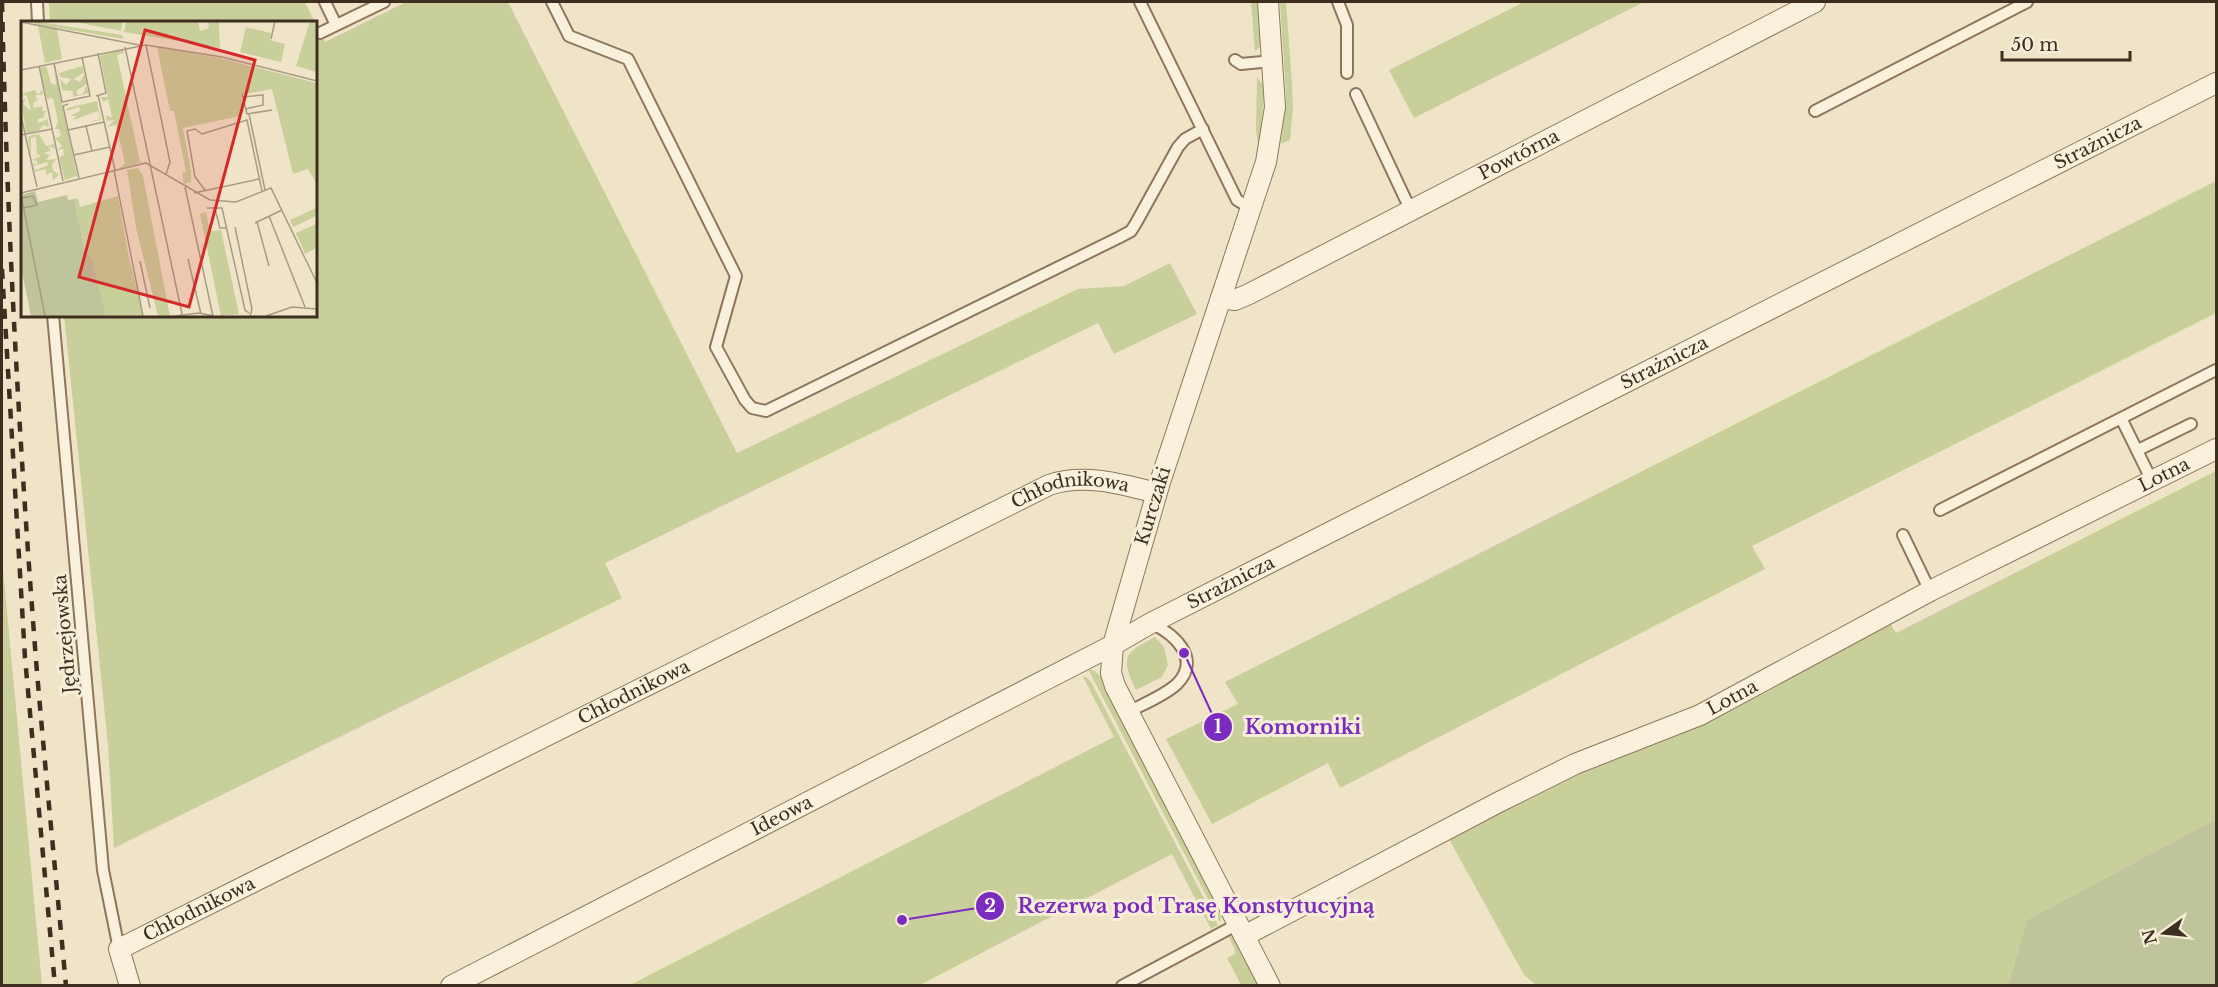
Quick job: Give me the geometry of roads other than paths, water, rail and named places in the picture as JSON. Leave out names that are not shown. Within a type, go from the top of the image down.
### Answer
[{"type":"street","name":"Kurczaki","points":[[1268,2],[1275,107],[1266,162],[1156,494],[1113,645],[1110,663],[1112,680],[1270,986]]},
{"type":"street","name":"Powtórna","points":[[1221,298],[1240,299],[1815,2]]},
{"type":"street","name":"Strażnicza","points":[[1113,645],[1151,623],[2217,82]]},
{"type":"street","name":"Lotna","points":[[1241,930],[1575,764],[1709,711],[1930,591],[2217,449]]},
{"type":"street","name":"Chłodnikowa","points":[[119,949],[1049,485],[1064,480],[1089,479],[1156,494]]},
{"type":"street","name":"Ideowa","points":[[452,986],[1113,645]]},
{"type":"street","points":[[119,949],[130,986]]},
{"type":"lane","points":[[38,2],[38,21]]},
{"type":"lane","points":[[325,2],[336,25]]},
{"type":"lane","points":[[320,33],[384,2]]},
{"type":"lane","points":[[552,2],[569,36],[628,59],[736,276],[716,347],[745,400],[753,408],[766,411],[1131,231],[1178,147],[1185,139],[1203,129]]},
{"type":"lane","points":[[1140,2],[1237,200],[1252,209]]},
{"type":"lane","points":[[1340,2],[1347,26],[1347,73]]},
{"type":"lane","points":[[1815,111],[2027,2]]},
{"type":"lane","points":[[1235,60],[1241,64],[1273,61]]},
{"type":"lane","points":[[1356,94],[1411,211]]},
{"type":"lane","name":"Jędrzejowska","points":[[53,316],[103,870],[119,949]]},
{"type":"lane","points":[[1940,510],[2217,370]]},
{"type":"lane","points":[[2121,418],[2152,481]]},
{"type":"lane","points":[[2138,450],[2191,424]]},
{"type":"lane","points":[[1903,535],[1930,591]]},
{"type":"lane","points":[[1128,712],[1177,684],[1184,669],[1184,653],[1181,645],[1168,631],[1151,623]]},
{"type":"lane","points":[[1122,986],[1241,930]]},
{"type":"railway","points":[[2,2],[10,249],[24,496],[36,660],[66,986]]},
{"type":"railway","points":[[2,269],[25,658],[55,986]]},
{"type":"place","name":"Komorniki","points":[[1184,653]]},
{"type":"place","name":"Rezerwa pod Trasę Konstytucyjną","points":[[902,920]]}]
